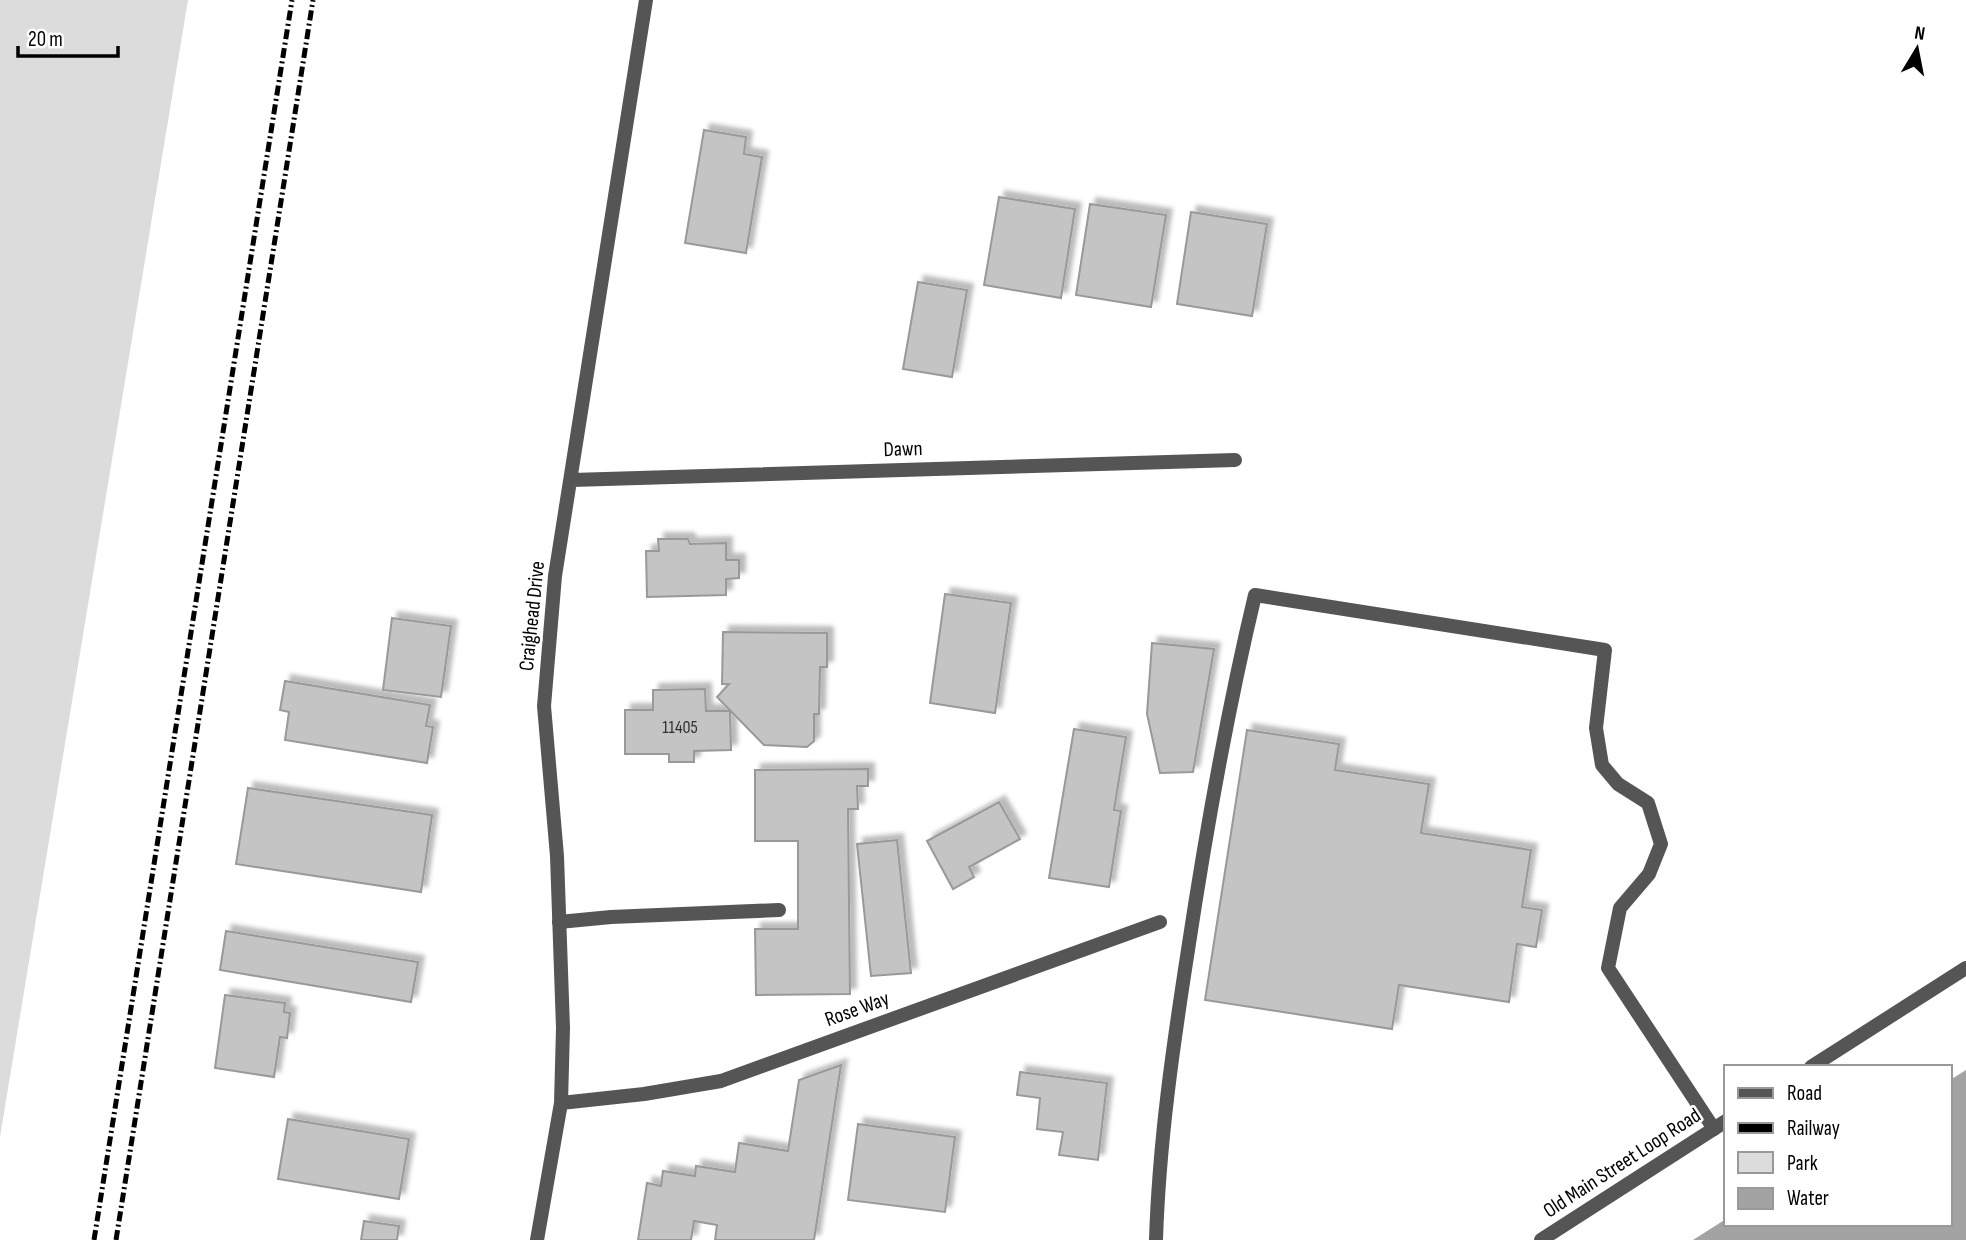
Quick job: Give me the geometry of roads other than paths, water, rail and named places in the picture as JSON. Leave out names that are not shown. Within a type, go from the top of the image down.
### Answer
[{"type":"street","name":"Craighead Drive","points":[[537,1240],[561,1104],[563,1028],[557,856],[544,706],[555,576],[646,0]]},
{"type":"street","name":"Dawn","points":[[572,480],[1235,460]]},
{"type":"street","points":[[1156,1240],[1158,1188],[1179,1005],[1234,688],[1255,595],[1605,650],[1596,728],[1602,765],[1618,784],[1648,803],[1661,844],[1649,874],[1620,908],[1608,968],[1720,1125]]},
{"type":"street","points":[[559,922],[611,917],[779,910]]},
{"type":"street","name":"Rose Way","points":[[561,1104],[644,1094],[721,1080],[1160,922]]},
{"type":"street","points":[[1814,1065],[1966,968]]},
{"type":"street","name":"Old Main Street Loop Road","points":[[1541,1240],[1720,1125]]},
{"type":"water","points":[[1966,1070],[1966,1240],[1693,1240],[1724,1220],[1724,1226],[1952,1226],[1952,1079]]},
{"type":"railway","points":[[94,1240],[292,0]]},
{"type":"railway","points":[[116,1240],[313,0]]}]
